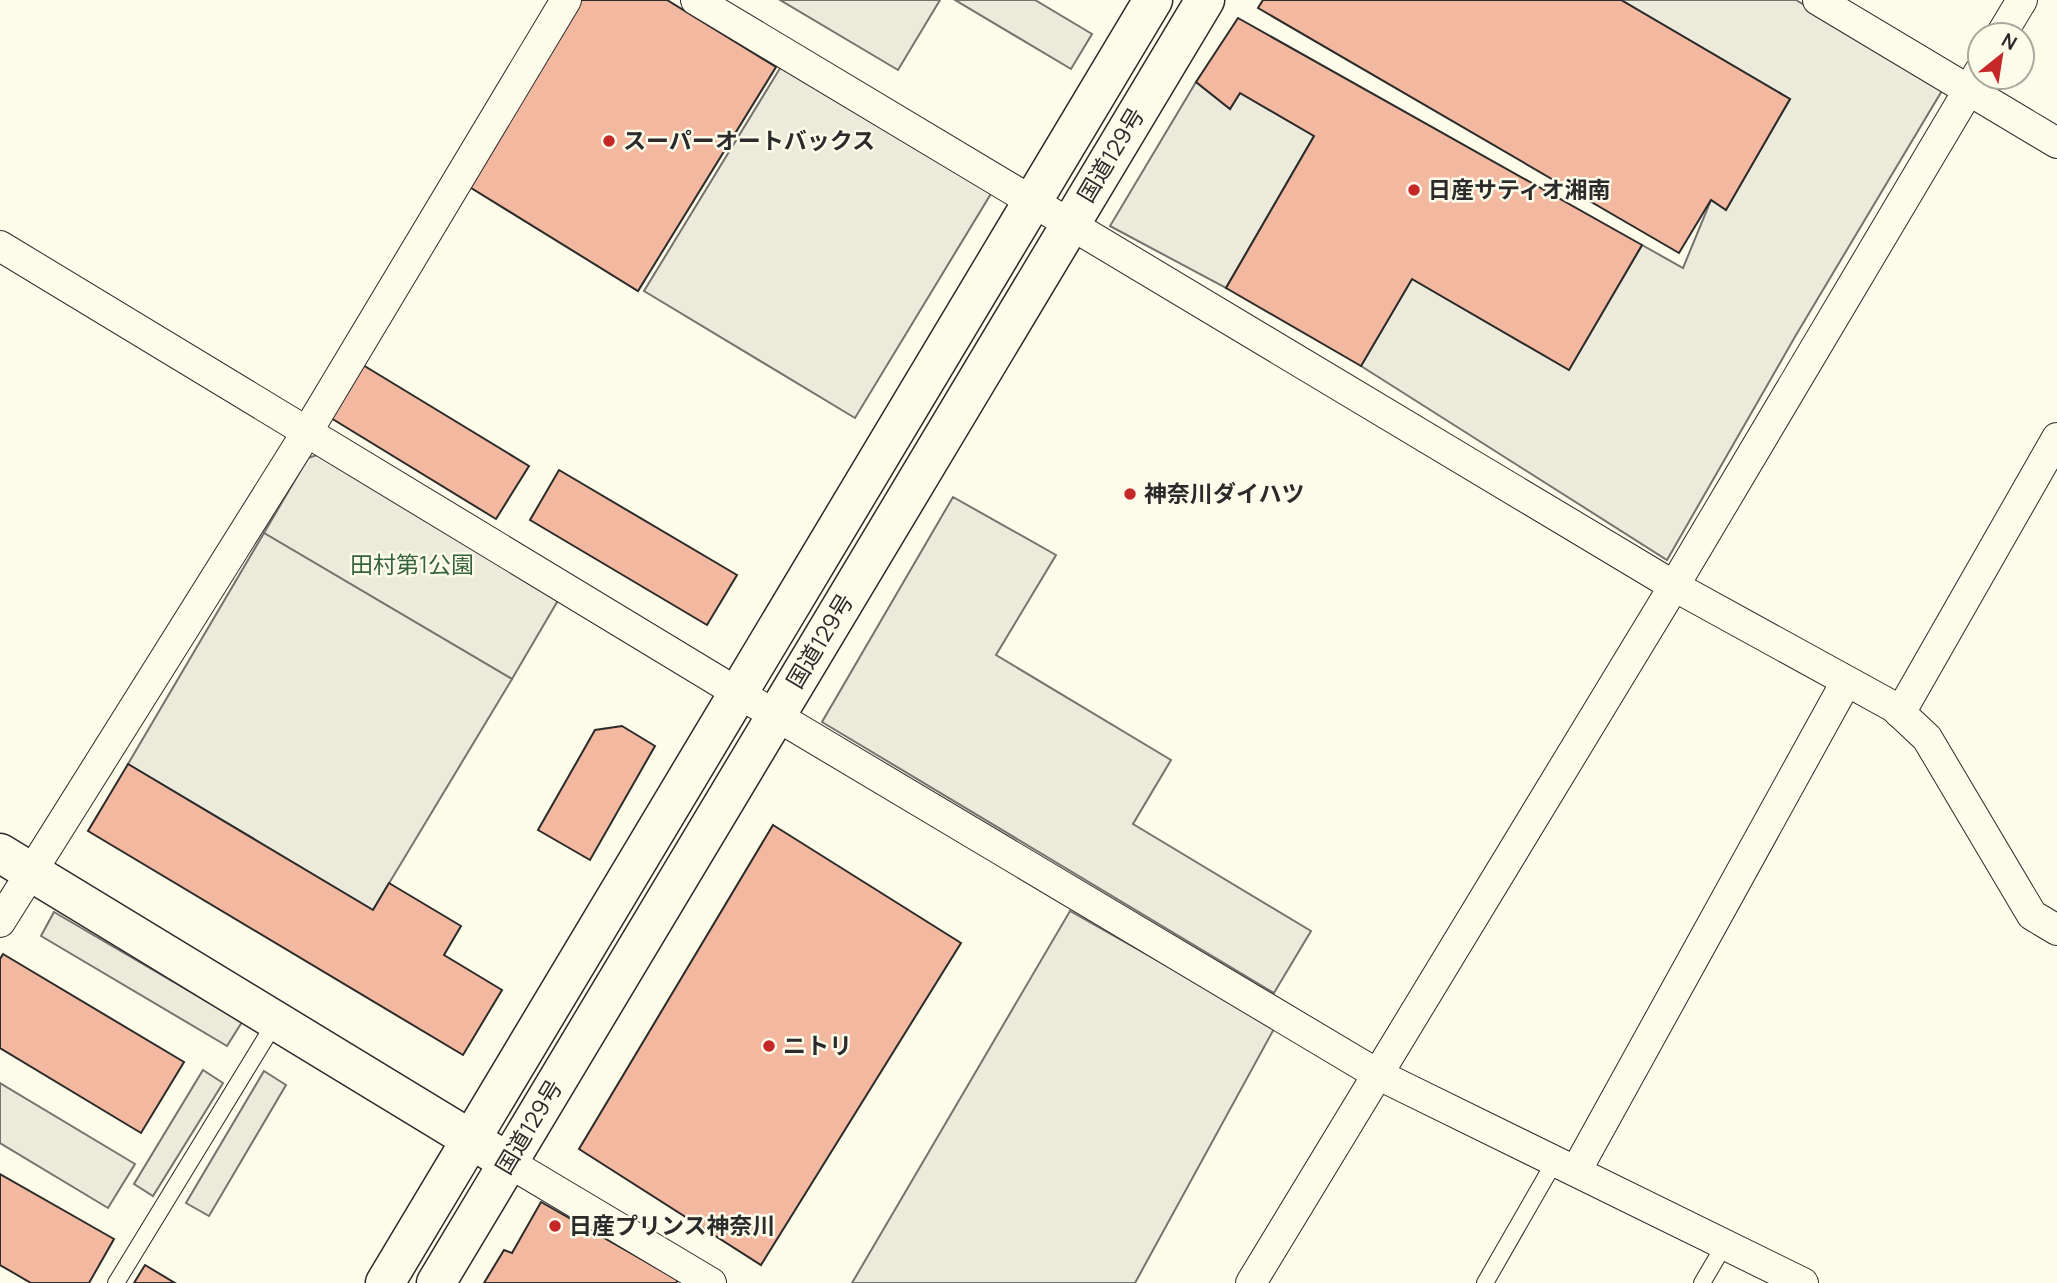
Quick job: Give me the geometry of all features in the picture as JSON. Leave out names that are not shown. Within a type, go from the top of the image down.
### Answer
[{"type":"main road","name":"国道129号","points":[[385,1283],[1153,0]]},
{"type":"main road","name":"国道129号","points":[[436,1283],[1205,0]]},
{"type":"main road","points":[[16,862],[508,1162]]},
{"type":"street","points":[[0,922],[16,862],[307,432],[566,0]]},
{"type":"street","points":[[696,0],[1674,586],[1900,713],[1927,738],[2032,915],[2057,930]]},
{"type":"street","points":[[1818,0],[1966,77]]},
{"type":"street","points":[[2009,21],[2022,0]]},
{"type":"street","points":[[1251,1283],[1674,586],[1968,91]]},
{"type":"street","points":[[1987,91],[2057,143]]},
{"type":"street","points":[[0,246],[738,693],[1377,1073],[1803,1283]]},
{"type":"street","points":[[1900,713],[2057,438]]},
{"type":"street","points":[[1566,1166],[1846,681]]},
{"type":"street","points":[[508,1162],[711,1283]]},
{"type":"lane","points":[[116,1283],[276,1021]]},
{"type":"lane","points":[[1485,1283],[1566,1166]]},
{"type":"lane","points":[[1702,1283],[1725,1244]]},
{"type":"green space","name":"田村第1公園","points":[[317,455],[560,597],[512,679],[264,533],[308,458]]},
{"type":"shaded area","points":[[780,0],[940,0],[898,70]]},
{"type":"shaded area","points":[[955,0],[1035,0],[1092,34],[1071,69]]},
{"type":"shaded area","points":[[1621,0],[1796,0],[1943,89],[1796,335],[1667,560],[1361,366],[1412,279],[1569,370],[1642,245],[1683,268],[1711,200],[1726,209],[1790,99]]},
{"type":"shaded area","points":[[782,65],[992,192],[855,418],[644,291]]},
{"type":"shaded area","points":[[1196,82],[1230,109],[1240,93],[1314,136],[1226,288],[1110,226]]},
{"type":"shaded area","points":[[953,497],[1056,555],[996,655],[1171,760],[1133,824],[1311,931],[1274,993],[822,722]]},
{"type":"shaded area","points":[[264,533],[512,679],[373,910],[128,764]]},
{"type":"shaded area","points":[[1070,911],[1275,1027],[1135,1283],[852,1283]]},
{"type":"shaded area","points":[[54,912],[242,1022],[227,1046],[41,936]]},
{"type":"shaded area","points":[[203,1070],[223,1083],[153,1196],[134,1184]]},
{"type":"shaded area","points":[[264,1071],[286,1085],[209,1216],[186,1203]]},
{"type":"shaded area","points":[[0,1083],[135,1164],[108,1208],[0,1143]]},
{"type":"building","points":[[575,0],[667,0],[776,67],[638,291],[463,183]]},
{"type":"building","points":[[1263,0],[1621,0],[1790,99],[1726,210],[1711,200],[1679,253],[1258,8]]},
{"type":"building","name":"日産サティオ湘南","points":[[1238,18],[1642,245],[1569,370],[1412,279],[1361,366],[1226,288],[1314,136],[1240,93],[1230,109],[1196,82]]},
{"type":"building","points":[[358,362],[529,466],[496,519],[326,415]]},
{"type":"building","points":[[559,470],[737,575],[707,625],[530,520]]},
{"type":"building","points":[[622,726],[655,746],[590,860],[538,830],[595,730]]},
{"type":"building","points":[[128,764],[373,910],[389,883],[461,926],[444,955],[502,990],[463,1055],[88,831]]},
{"type":"building","name":"ニトリ","points":[[773,825],[961,943],[761,1265],[579,1149]]},
{"type":"building","points":[[3,954],[184,1062],[141,1133],[0,1048],[0,959]]},
{"type":"building","points":[[0,1174],[114,1239],[89,1283],[31,1283],[0,1265]]},
{"type":"building","name":"日産プリンス神奈川","points":[[541,1202],[678,1280],[676,1283],[484,1283],[504,1250],[512,1253]]},
{"type":"building","points":[[145,1265],[175,1283],[134,1283]]},
{"type":"place","name":"スーパーオートバックス","points":[[609,141]]},
{"type":"place","name":"日産サティオ湘南","points":[[1414,190]]},
{"type":"place","name":"神奈川ダイハツ","points":[[1130,494]]},
{"type":"place","name":"ニトリ","points":[[769,1046]]},
{"type":"place","name":"日産プリンス神奈川","points":[[555,1226]]}]
